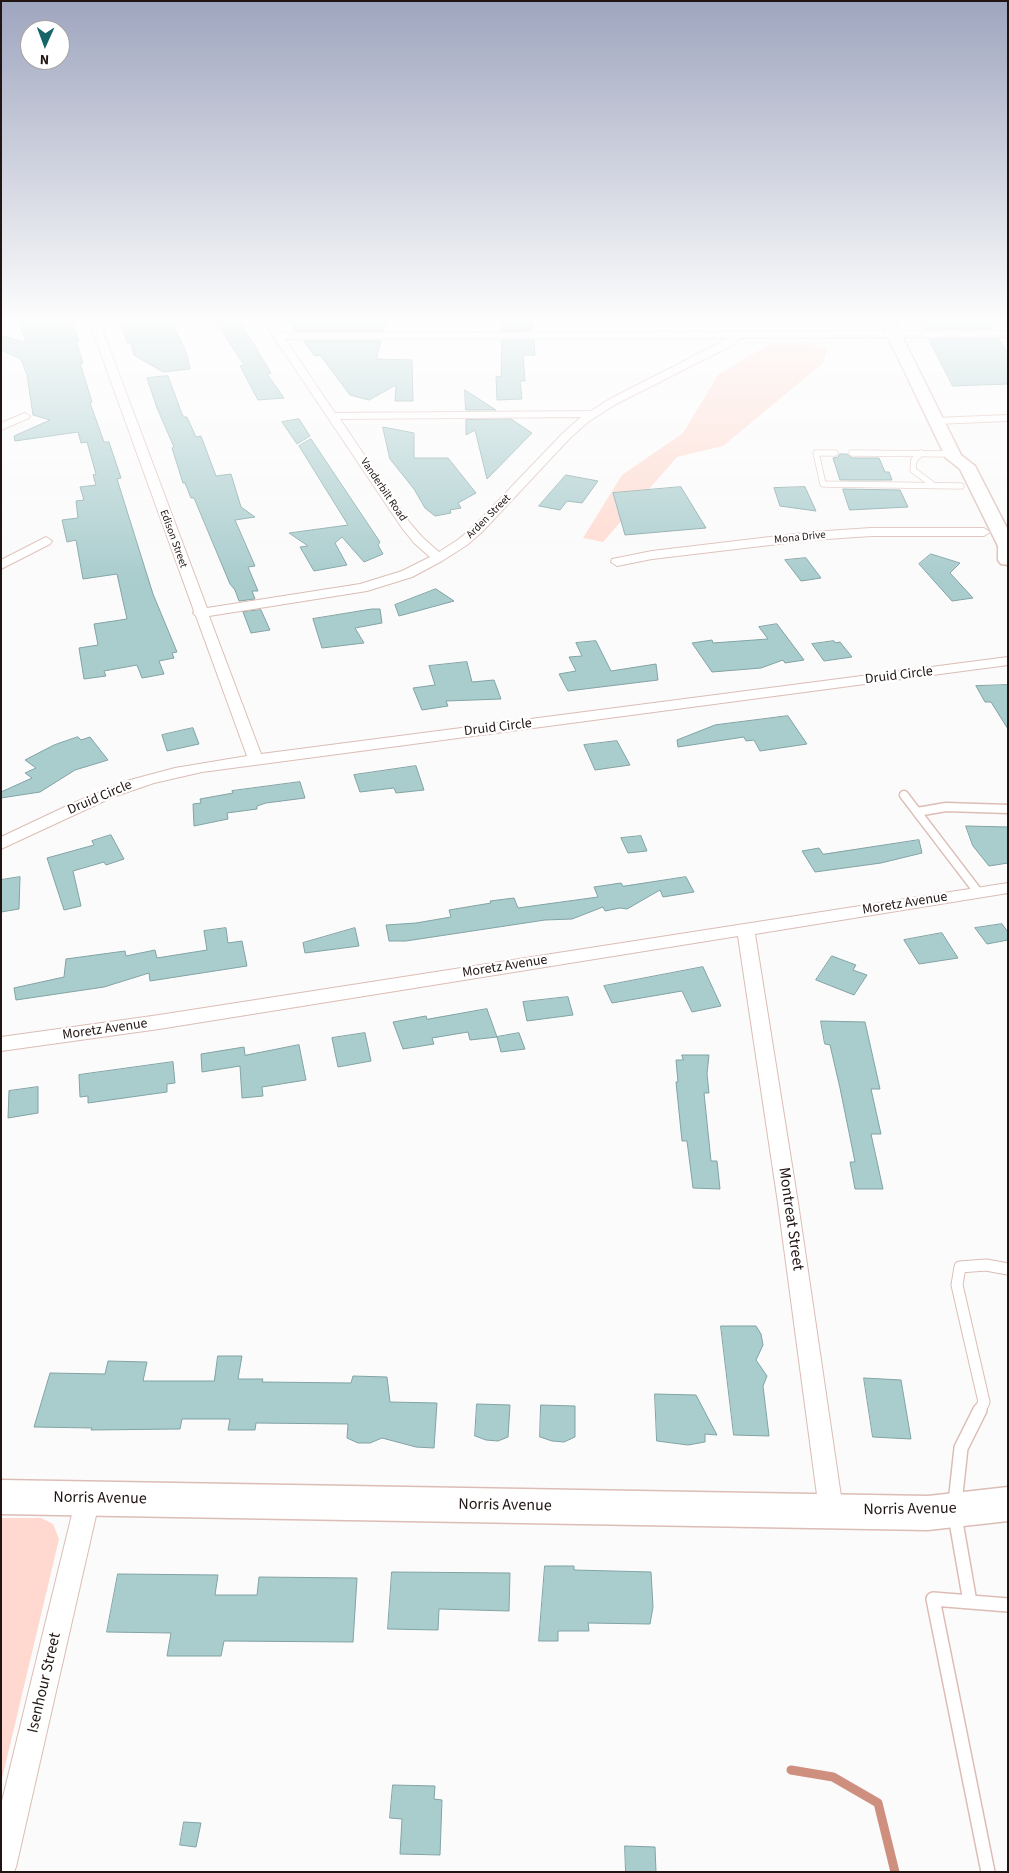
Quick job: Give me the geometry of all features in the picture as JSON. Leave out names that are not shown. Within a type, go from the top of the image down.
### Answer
[{"type":"main road","points":[[928,405],[952,456],[967,466],[1007,546],[1007,561]]},
{"type":"main road","points":[[952,456],[951,466],[984,532],[992,546],[1007,561]]},
{"type":"main road","name":"Norris Avenue","points":[[1,1497],[928,1513],[1008,1504]]},
{"type":"street","name":"Edison Street","points":[[125,405],[256,760]]},
{"type":"street","name":"Vanderbilt Road","points":[[324,405],[406,525],[418,540],[438,558]]},
{"type":"street","name":"Arden Street","points":[[200,613],[362,588],[407,574],[464,542],[566,436],[607,405]]},
{"type":"street","points":[[331,416],[593,414]]},
{"type":"street","points":[[1,427],[25,416]]},
{"type":"street","points":[[935,421],[1008,418]]},
{"type":"street","name":"Mona Drive","points":[[617,562],[652,555],[833,534],[984,532]]},
{"type":"street","points":[[1,565],[46,541]]},
{"type":"street","name":"Druid Circle","points":[[1,844],[84,803],[123,788],[186,770],[1008,661]]},
{"type":"street","name":"Moretz Avenue","points":[[1,1044],[159,1022],[1008,888]]},
{"type":"street","name":"Montreat Street","points":[[746,929],[788,1203],[831,1510]]},
{"type":"street","name":"Isenhour Street","points":[[1,1867],[88,1498]]},
{"type":"lane","points":[[835,453],[816,453],[823,484],[961,486]]},
{"type":"lane","points":[[852,453],[921,453],[952,456]]},
{"type":"lane","points":[[921,453],[914,460],[913,470],[934,486]]},
{"type":"lane","points":[[904,795],[978,892]]},
{"type":"lane","points":[[916,812],[946,808],[1008,809]]},
{"type":"lane","points":[[970,1602],[954,1510],[961,1448],[984,1402],[957,1285],[960,1267],[986,1265],[1008,1269]]},
{"type":"lane","points":[[988,1872],[933,1599],[1008,1605]]},
{"type":"shaded area","points":[[700,405],[772,405],[723,446],[677,457],[603,542],[583,538],[622,475],[683,433]]},
{"type":"shaded area","points":[[1,1518],[41,1518],[53,1524],[59,1539],[1,1783]]},
{"type":"building","points":[[32,405],[91,405],[104,442],[109,442],[121,478],[117,479],[153,594],[177,652],[172,653],[174,658],[159,661],[164,674],[142,678],[137,665],[104,671],[106,676],[84,679],[79,648],[98,645],[94,624],[127,619],[117,574],[83,579],[76,540],[67,542],[62,520],[78,518],[76,501],[84,500],[80,487],[96,485],[93,475],[96,474],[87,442],[81,443],[78,432],[15,441],[14,436],[50,420],[33,415]]},
{"type":"building","points":[[156,405],[179,405],[184,417],[187,417],[196,437],[201,436],[216,476],[231,474],[241,507],[255,517],[235,520],[255,566],[248,567],[258,591],[252,591],[255,599],[239,601],[235,590],[230,584],[194,498],[191,498],[185,483],[183,483],[172,448],[174,447]]},
{"type":"building","points":[[466,405],[489,405],[496,410],[466,410]]},
{"type":"building","points":[[299,419],[310,436],[297,444],[282,422]]},
{"type":"building","points":[[511,419],[532,433],[487,479],[475,430],[466,435],[466,420]]},
{"type":"building","points":[[383,427],[414,433],[414,458],[448,458],[476,493],[458,503],[461,508],[450,510],[451,513],[435,516],[425,508],[414,489],[390,459]]},
{"type":"building","points":[[311,439],[380,542],[378,545],[383,554],[364,562],[342,537],[335,543],[347,565],[314,571],[300,547],[308,546],[289,533],[348,525],[299,446]]},
{"type":"building","points":[[840,454],[847,454],[852,458],[879,458],[885,472],[889,472],[892,480],[840,480],[833,458],[838,457]]},
{"type":"building","points":[[566,475],[598,481],[582,503],[567,501],[560,510],[539,506]]},
{"type":"building","points":[[681,487],[706,528],[625,535],[613,493]]},
{"type":"building","points":[[805,487],[816,511],[780,506],[774,488]]},
{"type":"building","points":[[843,489],[900,490],[908,507],[850,510]]},
{"type":"building","points":[[931,554],[960,563],[950,573],[973,598],[952,601],[919,564]]},
{"type":"building","points":[[806,558],[821,578],[801,581],[785,560]]},
{"type":"building","points":[[436,589],[454,601],[399,616],[395,605]]},
{"type":"building","points":[[380,609],[382,623],[355,628],[364,643],[322,648],[313,619]]},
{"type":"building","points":[[261,610],[270,630],[251,633],[243,612]]},
{"type":"building","points":[[777,624],[804,660],[785,663],[783,660],[761,668],[712,672],[692,643],[712,640],[713,643],[768,639],[759,627]]},
{"type":"building","points":[[596,641],[611,671],[656,664],[658,680],[568,691],[559,674],[576,671],[569,657],[582,656],[576,643]]},
{"type":"building","points":[[834,641],[835,643],[840,642],[852,657],[824,661],[812,644]]},
{"type":"building","points":[[467,662],[472,682],[494,680],[501,699],[446,701],[448,706],[422,710],[413,688],[435,685],[429,666]]},
{"type":"building","points":[[1008,685],[1008,729],[991,702],[985,702],[976,686]]},
{"type":"building","points":[[788,716],[807,744],[760,751],[754,740],[746,741],[744,737],[678,747],[677,740],[715,725]]},
{"type":"building","points":[[193,728],[199,744],[167,751],[162,735]]},
{"type":"building","points":[[78,737],[81,740],[90,737],[108,760],[75,770],[40,792],[1,798],[1,792],[32,778],[25,773],[36,768],[25,760],[54,745]]},
{"type":"building","points":[[617,741],[630,765],[595,770],[584,745]]},
{"type":"building","points":[[416,766],[424,790],[396,793],[394,788],[360,792],[354,775]]},
{"type":"building","points":[[300,782],[305,798],[266,803],[257,806],[257,809],[227,813],[228,819],[194,826],[193,804],[201,803],[200,799],[233,793],[232,791]]},
{"type":"building","points":[[966,826],[1008,827],[1008,863],[989,866],[973,846]]},
{"type":"building","points":[[111,835],[124,859],[106,865],[104,862],[73,871],[81,906],[64,910],[47,858],[94,845],[92,841]]},
{"type":"building","points":[[641,836],[647,851],[628,853],[621,838]]},
{"type":"building","points":[[919,840],[922,853],[881,863],[815,872],[802,851],[819,848],[823,854]]},
{"type":"building","points":[[20,877],[19,909],[1,912],[1,880]]},
{"type":"building","points":[[686,877],[694,892],[663,897],[660,890],[627,909],[620,908],[605,911],[603,907],[572,919],[545,920],[406,941],[389,941],[386,925],[416,923],[451,917],[449,910],[491,903],[490,901],[514,898],[518,908],[598,897],[594,887],[621,883],[623,886]]},
{"type":"building","points":[[1002,924],[1008,932],[1008,940],[987,944],[975,928]]},
{"type":"building","points":[[226,928],[228,943],[242,941],[247,966],[150,981],[149,973],[104,987],[16,1000],[14,988],[64,977],[66,959],[125,951],[126,956],[155,950],[157,958],[207,950],[204,931]]},
{"type":"building","points":[[355,928],[359,946],[305,953],[303,943]]},
{"type":"building","points":[[942,933],[958,958],[919,964],[904,940]]},
{"type":"building","points":[[832,956],[856,965],[853,970],[867,975],[854,995],[816,980]]},
{"type":"building","points":[[703,967],[721,1006],[692,1012],[682,991],[612,1003],[604,986]]},
{"type":"building","points":[[568,997],[573,1015],[527,1021],[523,1002]]},
{"type":"building","points":[[487,1009],[497,1037],[470,1040],[468,1032],[432,1038],[434,1044],[403,1049],[393,1022],[426,1016],[427,1019]]},
{"type":"building","points":[[821,1021],[865,1022],[880,1089],[871,1089],[881,1134],[871,1134],[883,1189],[855,1189],[850,1162],[855,1162],[830,1045],[825,1044]]},
{"type":"building","points":[[365,1033],[371,1061],[338,1067],[332,1038]]},
{"type":"building","points":[[519,1033],[525,1049],[501,1052],[497,1037]]},
{"type":"building","points":[[299,1045],[306,1080],[262,1087],[263,1096],[242,1098],[240,1066],[202,1072],[201,1054],[244,1047],[245,1055]]},
{"type":"building","points":[[682,1055],[709,1055],[707,1074],[709,1093],[704,1093],[711,1161],[717,1161],[720,1189],[693,1188],[687,1141],[682,1141],[676,1082],[678,1082],[676,1060],[683,1060]]},
{"type":"building","points":[[173,1062],[175,1083],[167,1084],[167,1092],[88,1103],[88,1096],[80,1097],[79,1075]]},
{"type":"building","points":[[38,1087],[38,1113],[8,1118],[9,1091]]},
{"type":"building","points":[[721,1326],[756,1326],[761,1334],[763,1345],[756,1360],[767,1376],[763,1386],[769,1436],[734,1435]]},
{"type":"building","points":[[218,1356],[242,1356],[238,1379],[263,1379],[262,1382],[351,1383],[353,1376],[387,1377],[390,1402],[437,1403],[434,1448],[416,1447],[382,1438],[370,1443],[358,1443],[347,1438],[348,1424],[256,1423],[255,1430],[228,1430],[230,1419],[182,1419],[180,1429],[91,1430],[92,1428],[34,1427],[50,1373],[105,1374],[108,1361],[147,1362],[143,1381],[214,1381]]},
{"type":"building","points":[[864,1378],[901,1380],[911,1439],[873,1437]]},
{"type":"building","points":[[655,1394],[696,1395],[717,1435],[705,1434],[705,1442],[688,1445],[657,1441]]},
{"type":"building","points":[[477,1404],[510,1405],[508,1437],[498,1441],[486,1440],[475,1436]]},
{"type":"building","points":[[541,1405],[575,1406],[575,1437],[564,1442],[540,1437]]},
{"type":"building","points":[[545,1566],[574,1566],[574,1570],[651,1572],[653,1607],[650,1624],[588,1623],[589,1631],[558,1631],[558,1641],[539,1641]]},
{"type":"building","points":[[392,1572],[510,1573],[509,1611],[439,1609],[438,1630],[388,1629]]},
{"type":"building","points":[[118,1574],[218,1575],[215,1595],[257,1595],[259,1577],[357,1578],[353,1642],[224,1641],[221,1656],[167,1656],[171,1633],[107,1632]]},
{"type":"building","points":[[393,1785],[435,1786],[434,1799],[442,1800],[440,1855],[400,1854],[402,1819],[390,1818]]},
{"type":"building","points":[[184,1822],[201,1823],[196,1847],[180,1845]]},
{"type":"building","points":[[625,1846],[655,1847],[656,1872],[626,1872]]},
{"type":"waterway","points":[[791,1770],[833,1777],[878,1803],[895,1872]]}]
